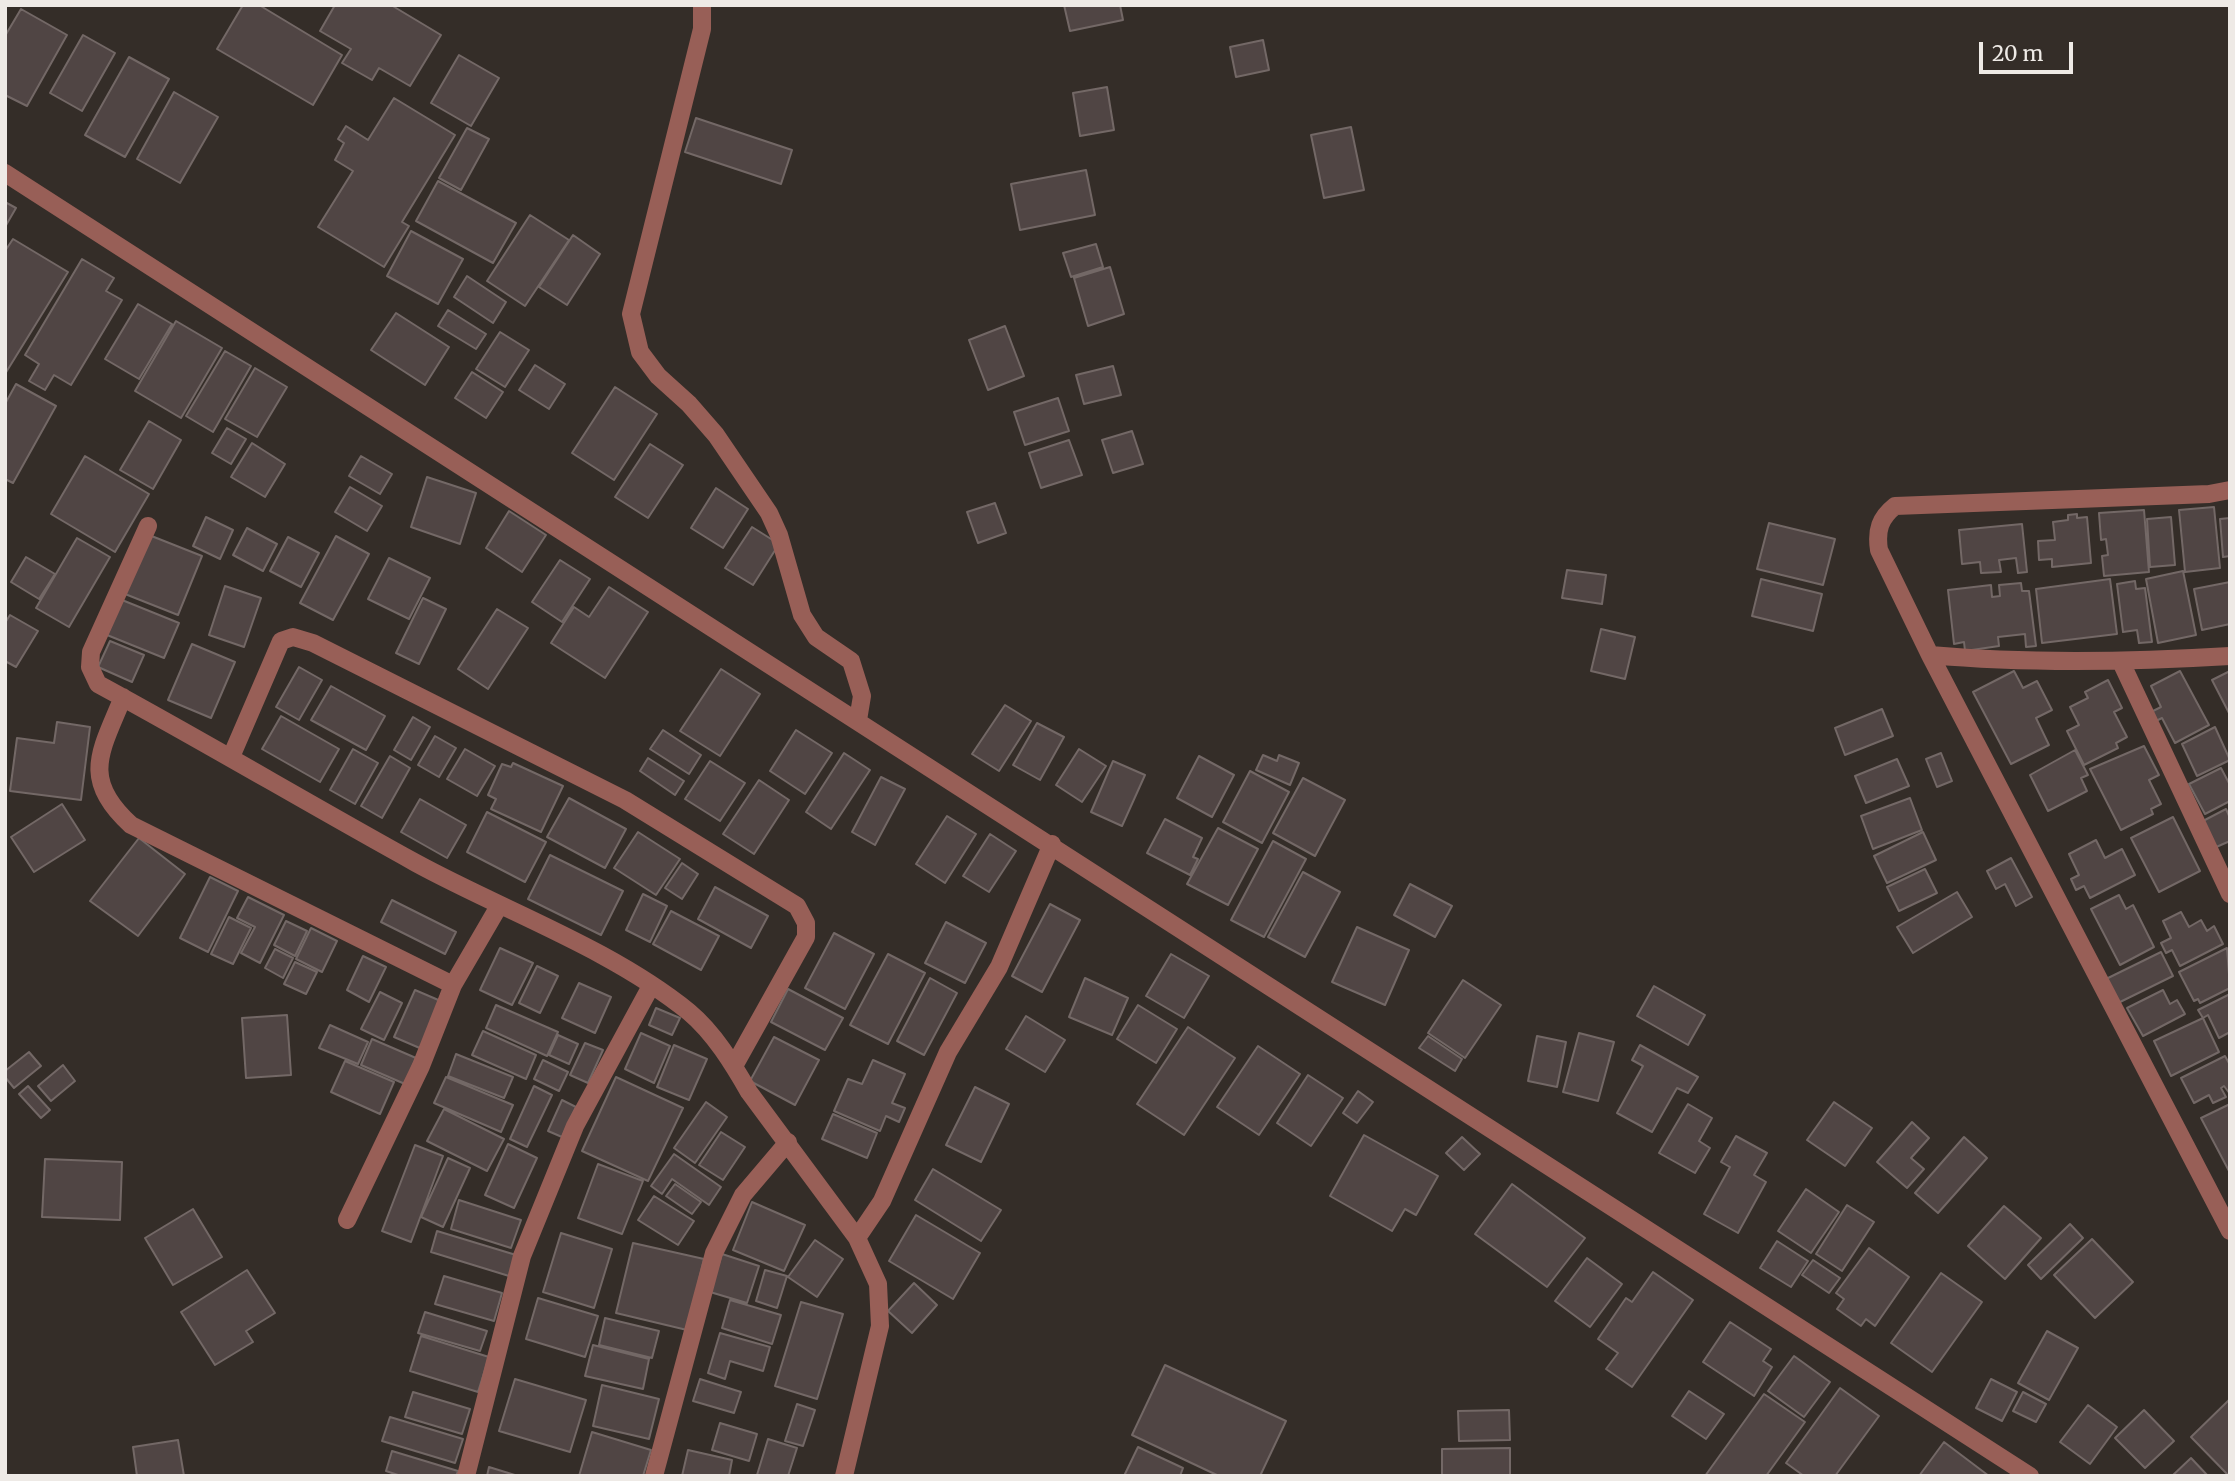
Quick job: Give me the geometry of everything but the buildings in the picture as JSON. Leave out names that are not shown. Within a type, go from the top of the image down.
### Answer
[{"type":"street","points":[[702,5],[702,29],[631,314],[640,352],[658,376],[689,404],[716,435],[769,513],[779,535],[802,615],[816,636],[851,661],[862,696],[858,720]]},
{"type":"street","points":[[5,173],[1052,844],[2026,1475]]},
{"type":"street","points":[[2230,490],[2209,494],[1895,506],[1882,516],[1877,536],[1879,550],[1930,655],[2230,1231]]},
{"type":"street","points":[[148,526],[91,652],[90,667],[98,684],[118,709],[230,757],[499,906],[552,928],[651,986],[690,1013],[734,1066],[749,1092],[857,1238],[878,1284],[880,1326],[844,1476]]},
{"type":"street","points":[[230,757],[281,641],[293,637],[313,643],[625,800],[797,906],[806,923],[806,937],[734,1066]]},
{"type":"street","points":[[1930,655],[1977,660],[2121,662],[2230,656]]},
{"type":"street","points":[[2121,662],[2230,894]]},
{"type":"street","points":[[118,709],[99,752],[99,780],[112,808],[131,825],[453,985]]},
{"type":"street","points":[[857,1238],[883,1201],[948,1052],[999,967],[1052,844]]},
{"type":"street","points":[[347,1220],[421,1066],[453,985],[499,906]]},
{"type":"street","points":[[466,1476],[522,1256],[575,1126],[651,986]]},
{"type":"street","points":[[654,1476],[714,1253],[743,1195],[788,1142]]}]
